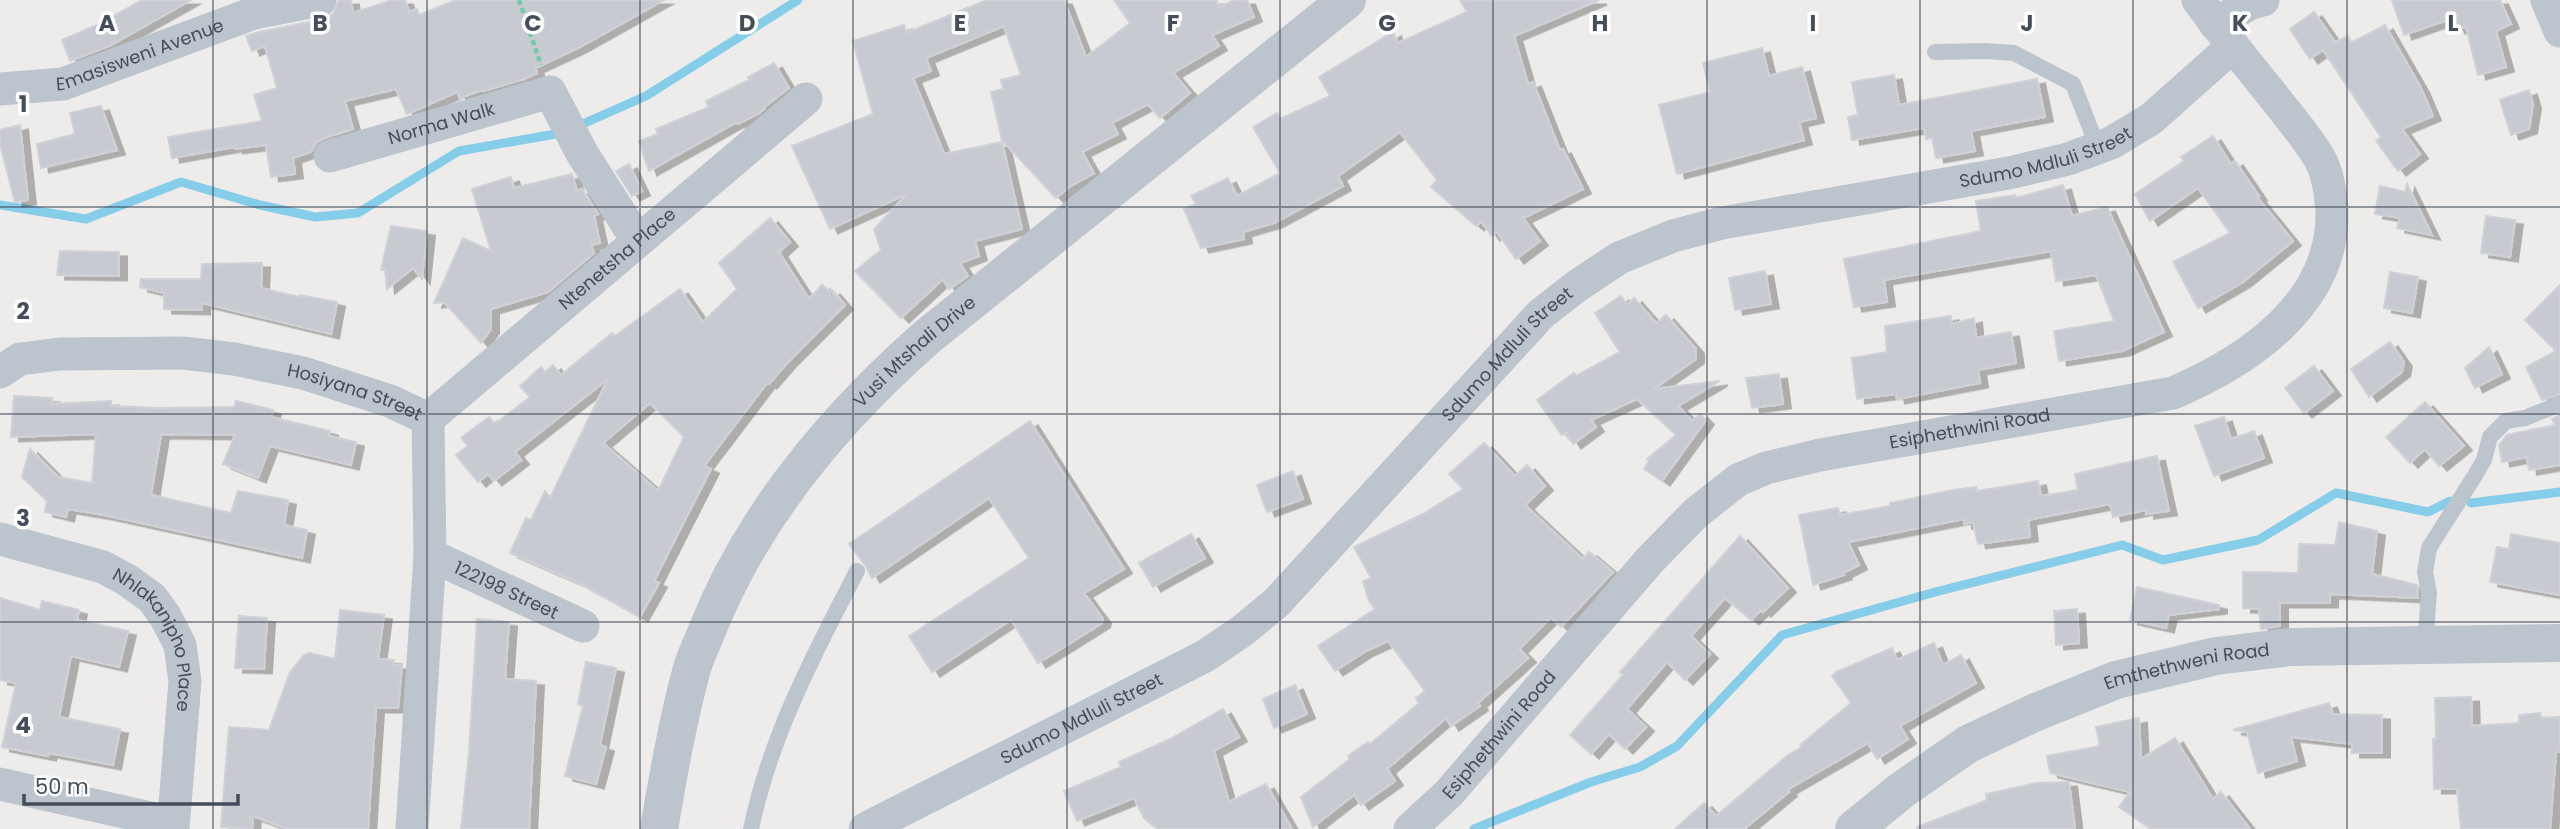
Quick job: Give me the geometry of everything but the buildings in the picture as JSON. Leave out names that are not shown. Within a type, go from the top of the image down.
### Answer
[{"type":"street","name":"Emasisweni Avenue","points":[[0,89],[63,84],[254,13],[320,0]]},
{"type":"street","name":"Vusi Mtshali Drive","points":[[659,829],[691,670],[717,605],[744,555],[802,468],[884,375],[927,337],[1346,0]]},
{"type":"street","name":"Sdumo Mdluli Street","points":[[865,829],[1205,656],[1242,631],[1276,603],[1541,314],[1619,258],[1673,236],[1722,223],[2009,173],[2068,159],[2111,143],[2151,119],[2215,23],[2249,4],[2263,0]]},
{"type":"street","points":[[2547,0],[2560,31]]},
{"type":"street","name":"Esiphethwini Road","points":[[1410,829],[1449,793],[1650,561],[1696,513],[1738,480],[1766,468],[1820,455],[2173,393],[2239,360],[2283,323],[2316,282],[2332,237],[2331,196],[2322,164],[2302,133],[2215,23]]},
{"type":"street","name":"Norma Walk","points":[[330,156],[550,92]]},
{"type":"street","points":[[550,92],[582,153],[637,240]]},
{"type":"street","name":"Ntenetsha Place","points":[[428,419],[806,99]]},
{"type":"street","name":"Hosiyana Street","points":[[0,372],[20,359],[60,354],[183,354],[234,359],[316,377],[390,401],[428,419],[430,555],[412,829]]},
{"type":"street","name":"Nhlakanipho Place","points":[[0,539],[103,566],[152,598],[165,616],[180,645],[185,681],[173,826]]},
{"type":"street","name":"122198 Street","points":[[430,555],[583,626]]},
{"type":"street","name":"Emthethweni Road","points":[[1854,829],[1902,790],[1968,744],[2036,712],[2116,680],[2216,656],[2278,648],[2560,643]]},
{"type":"street","points":[[0,785],[173,826]]},
{"type":"lane","points":[[1935,52],[2014,53],[2073,84],[2098,148]]},
{"type":"lane","points":[[2425,645],[2429,593],[2425,572],[2429,548],[2484,460],[2490,437],[2506,421],[2525,418],[2560,404]]},
{"type":"lane","points":[[751,829],[784,723],[805,671],[856,571]]},
{"type":"path","points":[[519,0],[550,92]]},
{"type":"waterway","points":[[578,126],[646,96],[798,0]]},
{"type":"waterway","points":[[0,205],[86,219],[181,182],[260,205],[315,217],[358,213],[459,151],[561,133]]},
{"type":"waterway","points":[[2471,503],[2560,492]]},
{"type":"waterway","points":[[1474,829],[1591,782],[1640,767],[1677,746],[1782,635],[1939,591],[2122,545],[2163,560],[2258,540],[2336,493],[2428,512],[2450,501]]}]
